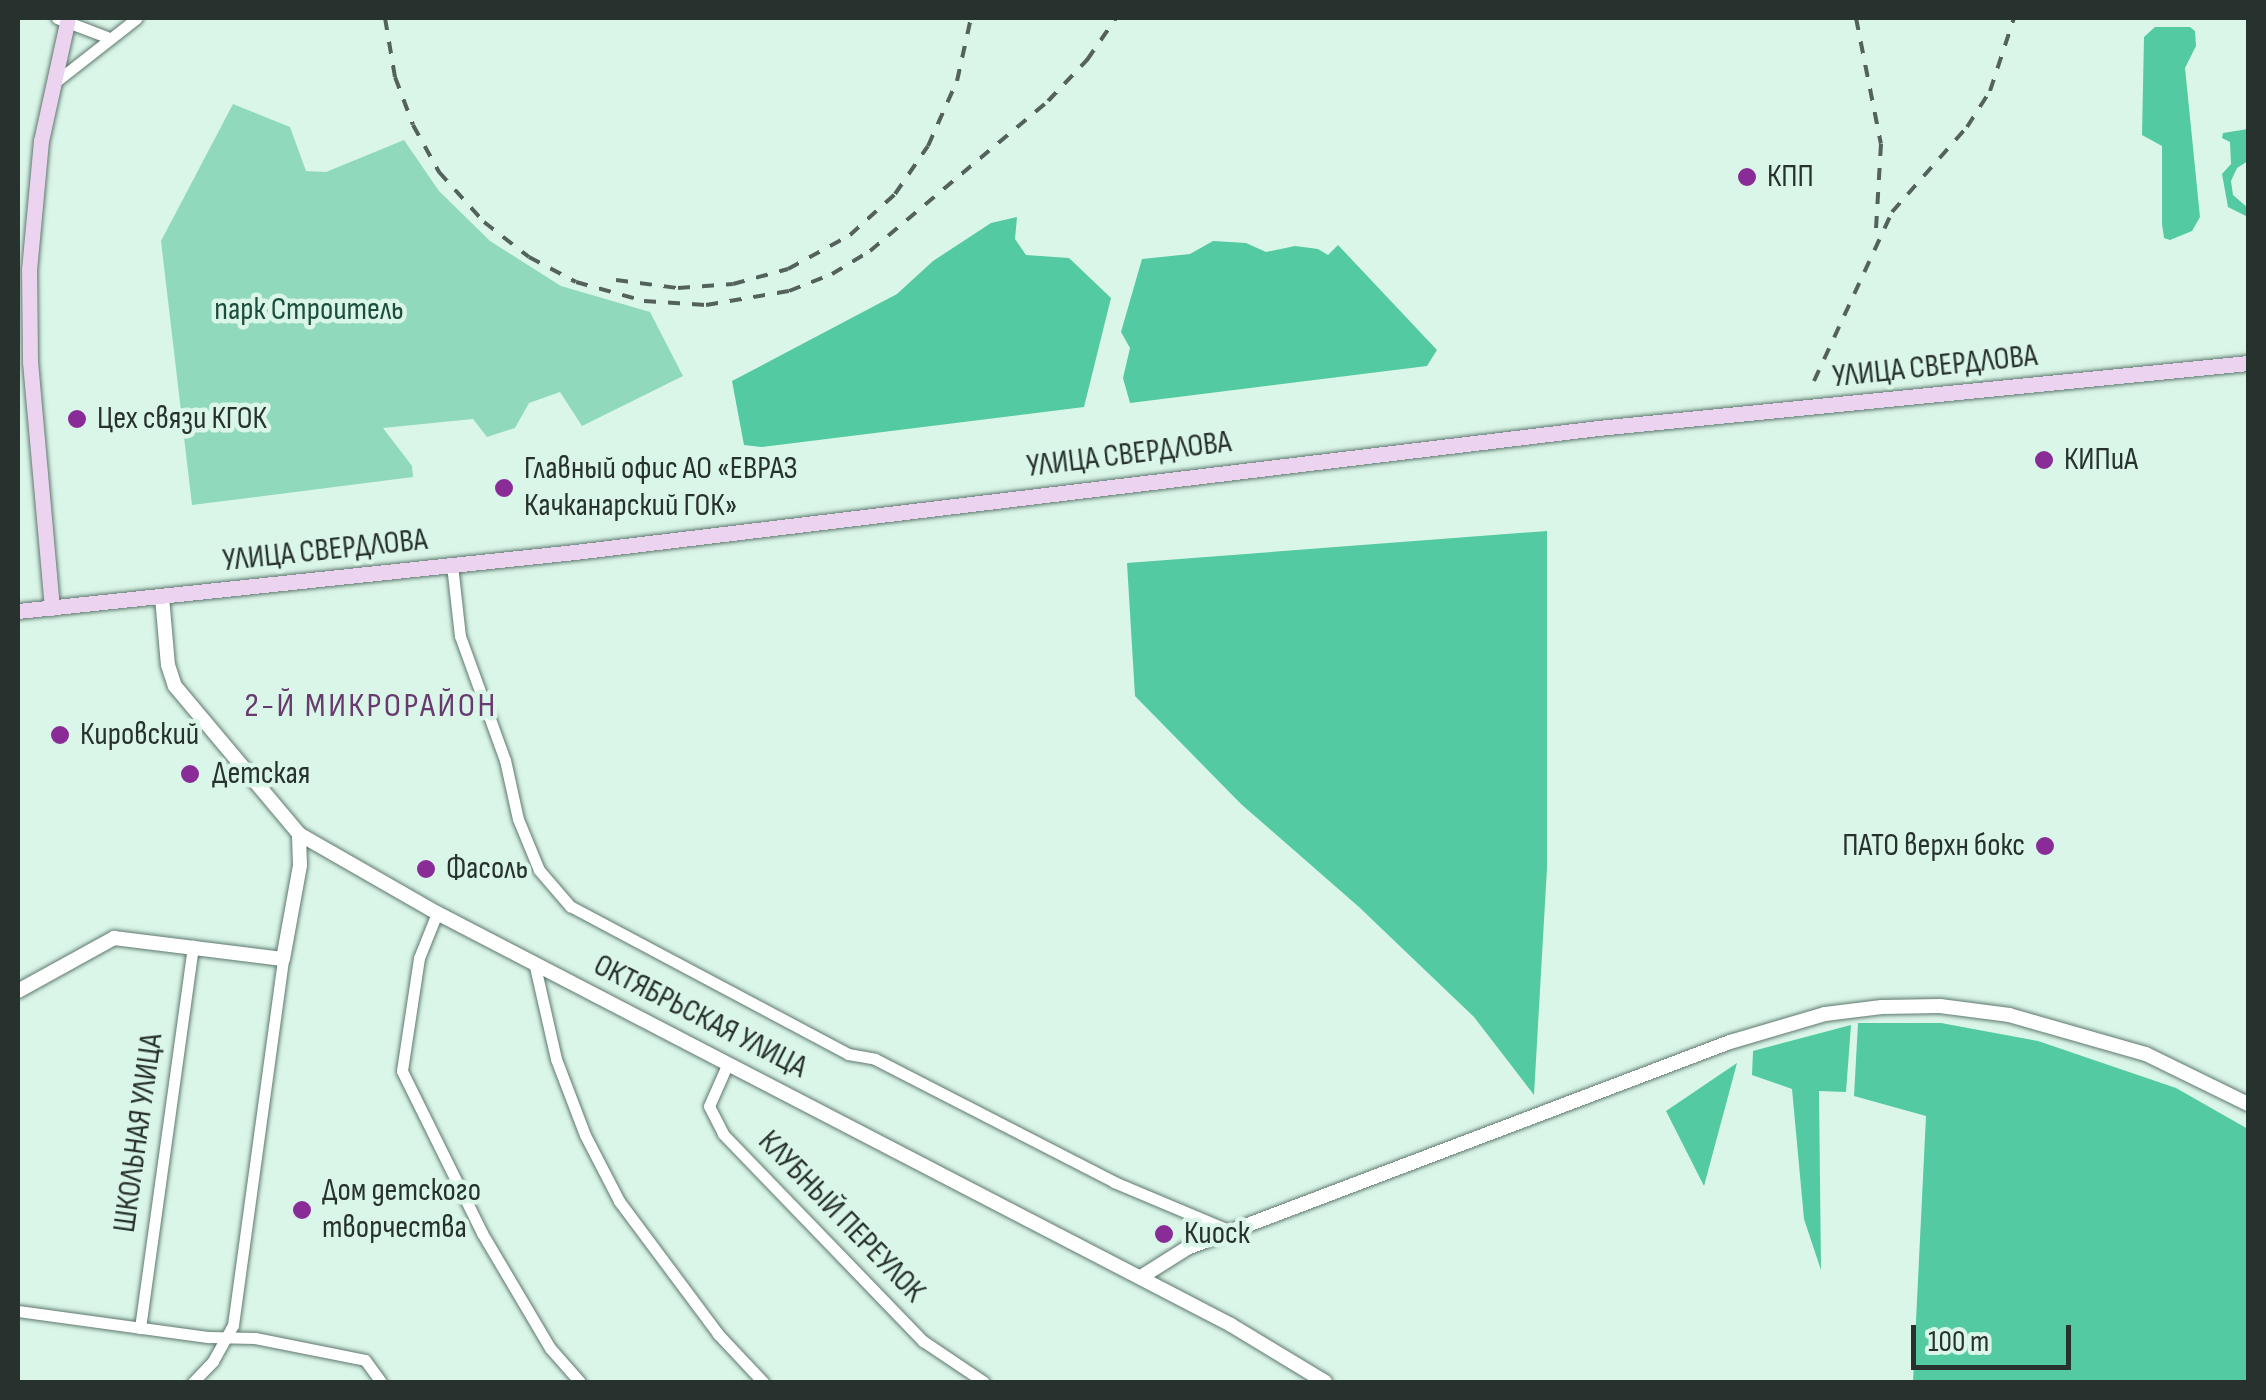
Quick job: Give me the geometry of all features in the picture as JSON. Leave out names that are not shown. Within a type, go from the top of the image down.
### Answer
[{"type":"main road","points":[[52,608],[30,361],[29,270],[38,159],[68,18]]},
{"type":"main road","name":"УЛИЦА СВЕРДЛОВА","points":[[18,612],[452,565],[1598,428],[2248,363]]},
{"type":"street","points":[[57,18],[68,18],[108,37]]},
{"type":"street","points":[[54,84],[108,37],[137,18]]},
{"type":"street","points":[[452,565],[460,636],[506,760],[518,819],[538,870],[570,906],[848,1054],[875,1059],[1114,1182],[1232,1232]]},
{"type":"street","name":"ОКТЯБРЬСКАЯ УЛИЦА","points":[[162,597],[168,665],[175,686],[299,834],[437,912],[1141,1277],[1325,1382]]},
{"type":"street","points":[[193,1382],[214,1361],[234,1325],[283,959],[300,865],[299,834]]},
{"type":"street","points":[[437,912],[419,958],[402,1071],[482,1233],[550,1348],[580,1382]]},
{"type":"street","points":[[18,992],[114,938],[283,959]]},
{"type":"street","name":"ШКОЛЬНАЯ УЛИЦА","points":[[140,1328],[193,946]]},
{"type":"street","points":[[534,962],[556,1059],[585,1136],[618,1201],[718,1334],[763,1382]]},
{"type":"street","points":[[1141,1277],[1187,1248],[1730,1042],[1825,1014],[1882,1007],[1940,1006],[1992,1012],[2078,1032],[2146,1054],[2248,1104]]},
{"type":"street","name":"КЛУБНЫЙ ПЕРЕУЛОК","points":[[728,1063],[709,1106],[723,1134],[923,1341],[984,1382]]},
{"type":"street","points":[[18,1311],[140,1328],[254,1338],[365,1360],[381,1382]]},
{"type":"green space","points":[[2155,27],[2190,27],[2195,31],[2196,46],[2185,68],[2200,217],[2192,231],[2170,240],[2164,238],[2162,224],[2162,146],[2142,135],[2144,37]]},
{"type":"green space","name":"парк Строитель","points":[[233,104],[290,127],[306,171],[326,172],[404,140],[439,191],[490,241],[561,286],[650,312],[683,376],[582,426],[560,392],[529,403],[515,428],[487,437],[473,419],[383,428],[412,466],[413,477],[192,505],[161,241]]},
{"type":"green space","points":[[2248,129],[2248,161],[2237,168],[2231,181],[2233,195],[2248,208],[2248,217],[2228,207],[2222,174],[2231,164],[2230,142],[2222,138],[2223,133]]},
{"type":"green space","points":[[1017,217],[1015,239],[1026,255],[1069,258],[1111,298],[1084,407],[761,447],[744,445],[732,381],[897,294],[933,261],[991,223]]},
{"type":"green space","points":[[1213,241],[1246,243],[1266,252],[1295,246],[1318,249],[1328,255],[1338,245],[1437,350],[1427,366],[1130,403],[1123,378],[1130,348],[1121,332],[1142,259],[1190,254]]},
{"type":"green space","points":[[1547,531],[1547,868],[1534,1095],[1474,1017],[1359,907],[1241,804],[1135,696],[1127,563]]},
{"type":"green space","points":[[1858,1023],[1941,1023],[2038,1041],[2176,1088],[2248,1129],[2248,1382],[1913,1382],[1926,1116],[1854,1096]]},
{"type":"green space","points":[[1851,1025],[1846,1092],[1819,1091],[1821,1270],[1804,1219],[1792,1089],[1752,1075],[1753,1051]]},
{"type":"green space","points":[[1737,1063],[1704,1186],[1666,1111]]},
{"type":"railway","points":[[385,18],[395,77],[413,125],[439,172],[484,222],[529,257],[576,282],[644,301],[706,305],[789,291],[832,274],[870,251],[1048,101],[1087,60],[1116,18]]},
{"type":"railway","points":[[616,280],[678,288],[733,284],[788,269],[850,235],[895,194],[928,146],[957,81],[971,18]]},
{"type":"railway","points":[[1856,18],[1881,144],[1876,229]]},
{"type":"railway","points":[[1814,381],[1892,212],[1967,127],[1990,91],[2014,18]]},
{"type":"place","name":"КПП","points":[[1747,177]]},
{"type":"place","name":"Цех связи КГОК","points":[[77,419]]},
{"type":"place","name":"КИПиА","points":[[2044,460]]},
{"type":"place","name":"Главный офис АО «ЕВРАЗ Качканарский ГОК»","points":[[504,488]]},
{"type":"place","name":"Кировский","points":[[60,735]]},
{"type":"place","name":"Детская","points":[[190,774]]},
{"type":"place","name":"ПАТО верхн бокс","points":[[2045,846]]},
{"type":"place","name":"Фасоль","points":[[426,869]]},
{"type":"place","name":"Дом детского творчества","points":[[302,1210]]},
{"type":"place","name":"Киоск","points":[[1164,1234]]},
{"type":"district","name":"2-Й МИКРОРАЙОН","points":[[371,706]]}]
